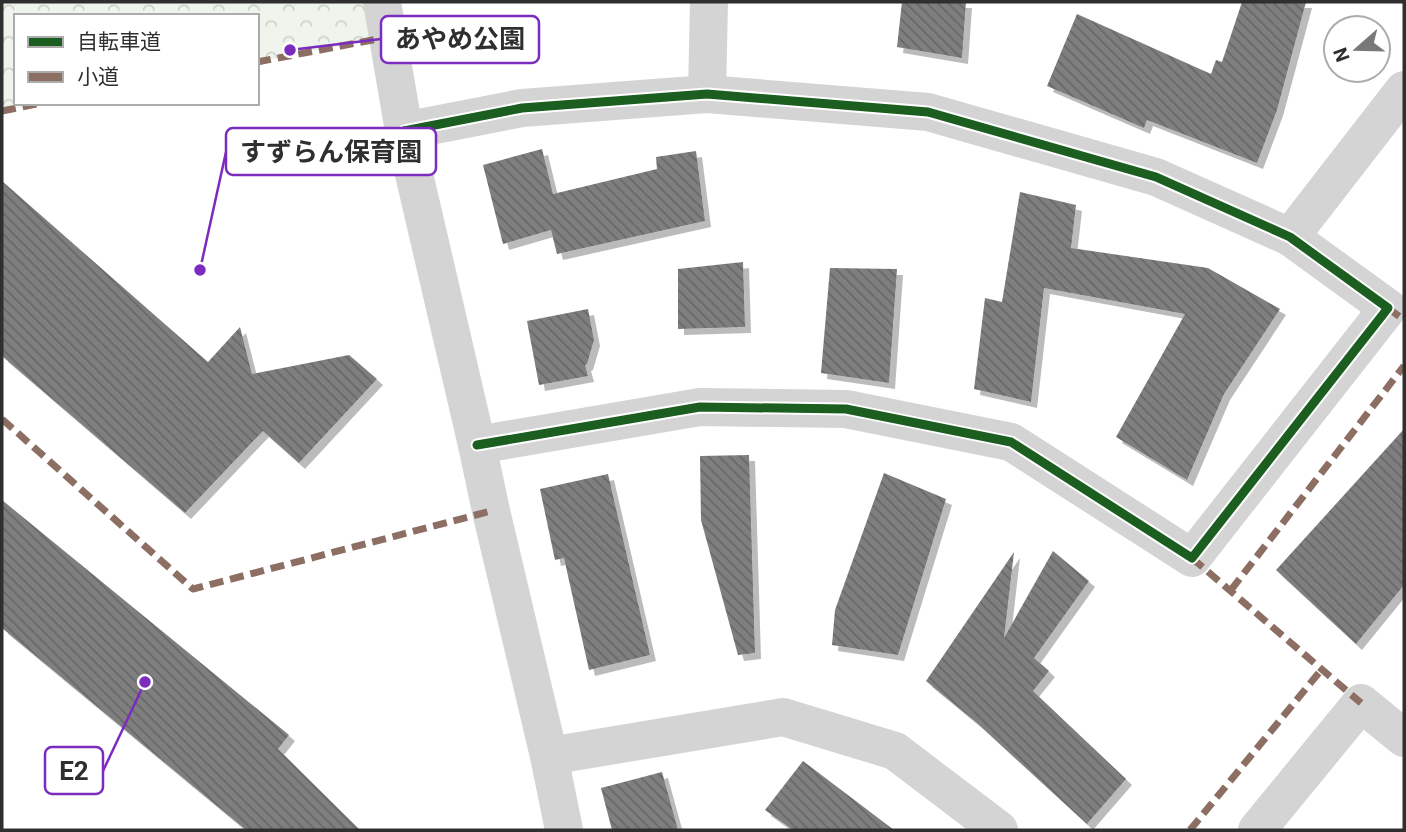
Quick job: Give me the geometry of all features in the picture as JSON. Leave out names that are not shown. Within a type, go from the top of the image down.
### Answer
[{"type":"street","points":[[382,2],[404,131],[564,830]]},
{"type":"street","points":[[708,94],[709,2]]},
{"type":"street","points":[[1290,237],[1404,90]]},
{"type":"street","points":[[404,131],[522,108],[708,94],[928,112],[1156,177],[1290,237],[1388,308],[1192,558],[1011,442],[846,409],[700,407],[478,445]]},
{"type":"street","points":[[1257,830],[1361,703],[1404,738]]},
{"type":"street","points":[[549,756],[782,717],[895,751],[999,830]]},
{"type":"green space","points":[[2,2],[382,2],[388,37],[259,62],[259,14],[14,14],[14,105],[32,105],[2,111]]},
{"type":"building","points":[[902,2],[966,2],[962,58],[897,47]]},
{"type":"building","points":[[1242,2],[1306,2],[1277,110],[1257,163],[1147,120],[1144,128],[1047,86],[1077,14],[1211,74],[1216,60],[1222,62]]},
{"type":"building","points":[[542,149],[553,194],[657,169],[656,157],[696,151],[705,221],[557,254],[551,230],[503,244],[483,165]]},
{"type":"building","points":[[2,181],[208,362],[240,327],[252,374],[349,355],[377,379],[299,463],[263,431],[185,513],[2,356]]},
{"type":"building","points":[[1020,192],[1076,205],[1071,248],[1208,268],[1280,309],[1224,394],[1187,480],[1116,437],[1185,314],[1044,288],[1031,402],[974,389],[985,298],[1002,302]]},
{"type":"building","points":[[743,262],[745,327],[678,329],[678,269]]},
{"type":"building","points":[[830,268],[897,269],[889,383],[821,373]]},
{"type":"building","points":[[588,309],[594,340],[585,365],[588,376],[539,385],[527,321]]},
{"type":"building","points":[[1404,429],[1404,585],[1356,644],[1276,570]]},
{"type":"building","points":[[749,455],[755,653],[738,655],[701,520],[700,456]]},
{"type":"building","points":[[884,473],[946,499],[898,655],[832,645],[835,610]]},
{"type":"building","points":[[608,474],[650,655],[589,670],[564,558],[555,560],[540,489]]},
{"type":"building","points":[[2,500],[289,735],[278,749],[360,830],[246,830],[2,628]]},
{"type":"building","points":[[1053,551],[1089,581],[1034,658],[1049,671],[1033,691],[1126,779],[1087,824],[977,723],[926,681],[1014,552],[1004,638]]},
{"type":"building","points":[[803,761],[894,830],[793,830],[765,810]]},
{"type":"building","points":[[662,772],[678,830],[612,830],[601,788]]},
{"type":"marked path","points":[[259,62],[388,37]]},
{"type":"marked path","points":[[2,111],[32,105]]},
{"type":"marked path","points":[[1388,308],[1404,320]]},
{"type":"marked path","points":[[1231,590],[1404,366]]},
{"type":"marked path","points":[[2,419],[193,589],[491,511]]},
{"type":"marked path","points":[[1192,558],[1361,703]]},
{"type":"marked path","points":[[1190,830],[1322,669]]},
{"type":"cycle path","points":[[404,131],[522,108],[707,94],[928,112],[1156,177],[1290,237],[1388,308],[1192,558],[1011,442],[846,409],[700,407],[477,445]]},
{"type":"place","name":"あやめ公園","points":[[290,50]]},
{"type":"place","name":"すずらん保育園","points":[[200,270]]},
{"type":"place","name":"E2","points":[[145,682]]}]
